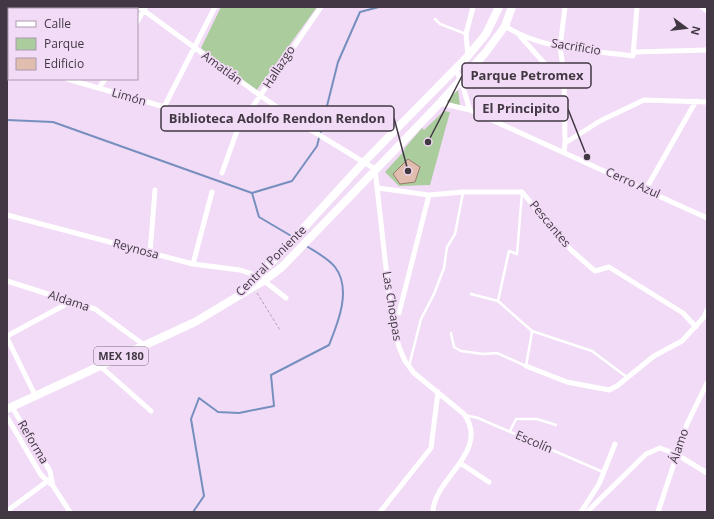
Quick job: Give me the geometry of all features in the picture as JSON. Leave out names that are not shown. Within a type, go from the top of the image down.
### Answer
[{"type":"main road","name":"Central Poniente","points":[[232,299],[253,286],[262,278],[280,254],[363,163],[468,56],[486,34],[499,7]]},
{"type":"main road","name":"Central Poniente","points":[[232,299],[290,261],[375,169],[440,103],[486,52],[505,26],[512,7]]},
{"type":"main road","name":"MEX 180","points":[[10,408],[35,395],[195,322],[232,299]]},
{"type":"street","points":[[164,107],[215,7]]},
{"type":"street","name":"Hallazgo","points":[[222,173],[238,128],[321,7]]},
{"type":"street","points":[[468,56],[466,34],[473,7]]},
{"type":"street","points":[[564,152],[566,143],[564,74],[560,46],[565,7]]},
{"type":"street","points":[[634,54],[637,7]]},
{"type":"street","points":[[702,7],[707,11]]},
{"type":"street","points":[[138,20],[143,8]]},
{"type":"street","name":"Amatlán","points":[[143,8],[194,48],[261,96],[306,127],[363,163]]},
{"type":"street","name":"Sacrificio","points":[[505,26],[519,35],[545,64],[564,74]]},
{"type":"street","name":"Sacrificio","points":[[519,35],[560,46],[634,54],[707,50]]},
{"type":"street","points":[[455,69],[462,79],[464,93],[470,110]]},
{"type":"street","name":"Limón","points":[[71,80],[238,128]]},
{"type":"street","points":[[99,88],[104,80]]},
{"type":"street","points":[[566,143],[611,115],[644,100],[707,102]]},
{"type":"street","points":[[646,189],[696,101]]},
{"type":"street","name":"Cerro Azul","points":[[440,103],[470,110],[707,218]]},
{"type":"street","points":[[363,163],[375,169]]},
{"type":"street","name":"Las Choapas","points":[[375,169],[391,313],[399,347],[409,367],[464,414]]},
{"type":"street","name":"Pescantes","points":[[378,188],[429,195],[463,192],[522,192],[571,250],[595,271],[609,267],[683,313],[696,327]]},
{"type":"street","points":[[150,253],[155,190]]},
{"type":"street","points":[[193,264],[212,192]]},
{"type":"street","points":[[391,313],[399,313],[429,195]]},
{"type":"street","name":"Reynosa","points":[[7,215],[193,264],[240,270],[262,278]]},
{"type":"street","points":[[262,278],[286,298]]},
{"type":"street","name":"Aldama","points":[[7,282],[95,309],[144,345]]},
{"type":"street","points":[[35,395],[7,337],[72,301]]},
{"type":"street","points":[[526,366],[567,382],[609,390],[628,378],[654,356],[682,341],[696,327],[707,310]]},
{"type":"street","points":[[100,366],[151,411]]},
{"type":"street","name":"Álamo","points":[[658,512],[687,424],[707,383]]},
{"type":"street","points":[[380,512],[431,448],[438,392]]},
{"type":"street","name":"Reforma","points":[[10,408],[35,445],[50,471],[52,486],[70,512]]},
{"type":"street","points":[[433,512],[440,492],[460,463],[470,441],[469,424],[464,414]]},
{"type":"street","name":"Reforma","points":[[7,417],[42,475],[50,480]]},
{"type":"street","points":[[581,512],[598,484],[615,444]]},
{"type":"street","points":[[26,450],[35,445]]},
{"type":"street","points":[[587,512],[646,454],[660,448],[676,454],[707,472]]},
{"type":"street","points":[[460,463],[489,482]]},
{"type":"street","name":"Reforma","points":[[7,511],[50,480]]},
{"type":"lane","points":[[436,19],[440,24],[466,34]]},
{"type":"lane","points":[[409,367],[421,319],[434,294],[444,268],[447,248],[455,234],[463,192]]},
{"type":"lane","points":[[498,301],[510,251],[517,254],[522,192]]},
{"type":"lane","points":[[471,294],[498,301],[532,332],[592,351],[628,378]]},
{"type":"lane","points":[[450,333],[454,347],[461,351],[483,354],[497,353],[526,366],[532,332]]},
{"type":"lane","name":"Escolín","points":[[464,414],[510,431],[603,472]]},
{"type":"lane","points":[[510,431],[516,419],[537,419],[556,425]]},
{"type":"path","points":[[253,286],[280,330]]},
{"type":"green space","points":[[221,7],[317,7],[256,91],[201,48]]},
{"type":"green space","points":[[458,90],[460,106],[446,101]]},
{"type":"green space","points":[[444,111],[450,112],[430,185],[399,186],[385,172],[422,128],[424,130]]},
{"type":"building","points":[[408,159],[420,167],[415,182],[400,184],[393,174]]},
{"type":"waterway","points":[[7,120],[53,122],[252,193],[292,181],[317,146],[338,62],[360,12],[379,7]]},
{"type":"waterway","points":[[252,193],[259,217],[293,237]]},
{"type":"waterway","points":[[193,512],[204,496],[191,419],[199,398],[218,412],[239,413],[274,406],[271,375],[329,345],[342,306],[343,296],[340,276],[332,264],[305,245]]},
{"type":"place","name":"Parque Petromex","points":[[428,142]]},
{"type":"place","name":"El Principito","points":[[587,157]]},
{"type":"place","name":"Biblioteca Adolfo Rendon Rendon","points":[[408,171]]}]
